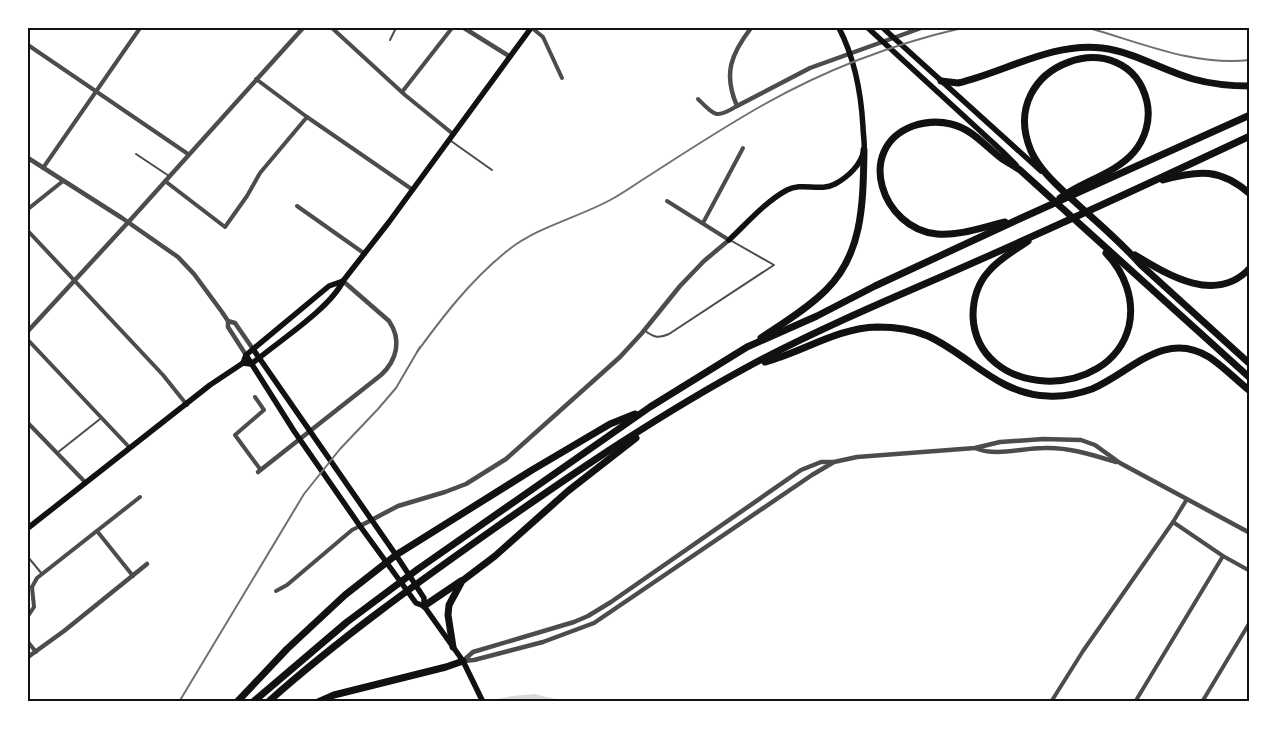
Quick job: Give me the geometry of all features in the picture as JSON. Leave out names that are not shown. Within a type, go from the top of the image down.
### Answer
[{"type":"highway","points":[[941,81],[958,83],[1065,50],[1100,48],[1128,54],[1193,79],[1220,84],[1250,86]]},
{"type":"highway","points":[[1050,206],[1073,188],[1122,162],[1133,153],[1143,138],[1148,122],[1145,96],[1137,80],[1120,66],[1099,58],[1086,58],[1059,65],[1050,72],[1034,90],[1026,110],[1027,138],[1036,160],[1053,182],[1060,188],[1093,218],[1127,250],[1141,265],[1250,364]]},
{"type":"highway","points":[[747,347],[818,316],[875,286],[1018,220],[1250,115]]},
{"type":"highway","points":[[1018,220],[953,234],[938,234],[921,230],[900,217],[888,202],[881,184],[880,171],[885,151],[897,136],[915,125],[936,122],[954,124],[968,131],[1000,157],[1020,170],[1250,378]]},
{"type":"highway","points":[[268,702],[310,666],[397,598],[538,498],[674,410],[750,366],[837,322],[1045,230],[1250,136]]},
{"type":"highway","points":[[253,702],[347,622],[418,569],[650,408],[747,347],[811,303],[831,284],[847,261],[853,248],[860,221],[864,150]]},
{"type":"highway","points":[[1143,185],[1199,172],[1227,178],[1250,194]]},
{"type":"highway","points":[[1045,230],[988,271],[980,283],[973,310],[975,330],[987,354],[997,364],[1009,371],[1035,380],[1063,381],[1090,373],[1112,357],[1121,346],[1127,334],[1130,321],[1128,291],[1119,270],[1100,242]]},
{"type":"highway","points":[[1127,250],[1160,271],[1178,279],[1198,284],[1212,286],[1225,284],[1238,278],[1250,268]]},
{"type":"highway","points":[[750,366],[779,358],[853,330],[886,327],[903,329],[927,336],[949,348],[1002,384],[1038,396],[1079,393],[1100,385],[1154,352],[1179,348],[1188,349],[1208,357],[1250,391]]},
{"type":"highway","points":[[237,702],[287,649],[345,595],[386,561],[610,424],[650,408]]},
{"type":"highway","points":[[424,606],[495,556],[568,491],[674,410]]},
{"type":"highway","points":[[452,647],[448,615],[449,605],[462,581]]},
{"type":"highway","points":[[318,702],[378,683],[446,667],[463,661]]},
{"type":"main road","points":[[243,363],[251,364],[259,358],[339,291],[343,281],[413,190],[509,56],[532,28]]},
{"type":"main road","points":[[729,240],[777,196],[789,189],[796,186],[824,188],[833,185],[849,175],[857,166],[864,150],[862,108],[857,75],[846,41],[839,28]]},
{"type":"main road","points":[[883,28],[1053,182]]},
{"type":"main road","points":[[870,29],[1002,151],[1020,170]]},
{"type":"main road","points":[[28,528],[187,405],[210,385],[243,363],[246,355],[329,286],[343,281]]},
{"type":"main road","points":[[253,349],[396,555],[424,598],[424,606],[463,661],[483,702]]},
{"type":"main road","points":[[246,355],[294,431],[360,526],[416,603],[424,606]]},
{"type":"street","points":[[43,168],[140,28]]},
{"type":"street","points":[[28,331],[303,28]]},
{"type":"street","points":[[332,28],[451,137]]},
{"type":"street","points":[[402,92],[452,28]]},
{"type":"street","points":[[464,28],[509,56]]},
{"type":"street","points":[[532,28],[543,38],[562,78]]},
{"type":"street","points":[[737,106],[730,87],[729,72],[733,56],[751,28]]},
{"type":"street","points":[[698,99],[707,108],[718,115],[722,115],[810,68],[921,28]]},
{"type":"street","points":[[28,45],[188,154]]},
{"type":"street","points":[[256,79],[307,118],[413,190]]},
{"type":"street","points":[[167,179],[225,226],[247,196],[260,173],[307,118]]},
{"type":"street","points":[[702,223],[743,148]]},
{"type":"street","points":[[28,158],[169,251],[186,265],[228,321],[228,328],[246,355]]},
{"type":"street","points":[[28,210],[63,181]]},
{"type":"street","points":[[276,591],[287,585],[352,530],[398,506],[466,484],[506,459],[620,357],[680,286],[704,261],[729,240],[667,201]]},
{"type":"street","points":[[297,206],[365,254]]},
{"type":"street","points":[[28,231],[162,375],[187,405]]},
{"type":"street","points":[[255,397],[264,410],[235,435],[259,470],[381,375],[394,359],[397,339],[393,326],[343,281]]},
{"type":"street","points":[[228,321],[235,323],[253,349]]},
{"type":"street","points":[[28,340],[130,448]]},
{"type":"street","points":[[28,424],[86,483]]},
{"type":"street","points":[[463,661],[473,652],[552,629],[588,616],[611,602],[800,470],[820,462],[834,462],[857,457],[975,448],[1000,442],[1043,439],[1081,440],[1108,453],[1120,463],[1250,532]]},
{"type":"street","points":[[975,448],[985,452],[1062,448],[1120,463]]},
{"type":"street","points":[[463,661],[474,660],[543,642],[594,624],[724,533],[812,474],[834,462]]},
{"type":"street","points":[[28,616],[34,607],[32,587],[37,578],[140,497]]},
{"type":"street","points":[[1051,702],[1105,618],[1173,522],[1187,499]]},
{"type":"street","points":[[1173,522],[1223,556],[1250,571]]},
{"type":"street","points":[[96,531],[133,576]]},
{"type":"street","points":[[1135,702],[1223,556]]},
{"type":"street","points":[[28,657],[64,632],[148,564]]},
{"type":"street","points":[[1202,702],[1250,622]]},
{"type":"street","points":[[28,642],[36,652]]},
{"type":"lane","points":[[390,40],[396,28]]},
{"type":"lane","points":[[451,137],[492,170]]},
{"type":"lane","points":[[136,154],[167,179]]},
{"type":"lane","points":[[644,330],[652,336],[661,338],[774,265],[729,240]]},
{"type":"lane","points":[[57,454],[102,417]]},
{"type":"lane","points":[[28,557],[42,574]]},
{"type":"shaded area","points":[[535,694],[563,701],[482,702],[512,696]]},
{"type":"railway","points":[[417,352],[448,311],[470,286],[494,262],[519,242],[612,199],[734,122],[811,80],[885,50],[962,28]]},
{"type":"railway","points":[[1089,28],[1168,52],[1208,60],[1250,60]]},
{"type":"railway","points":[[179,702],[304,494],[340,449],[396,388],[420,347]]}]
